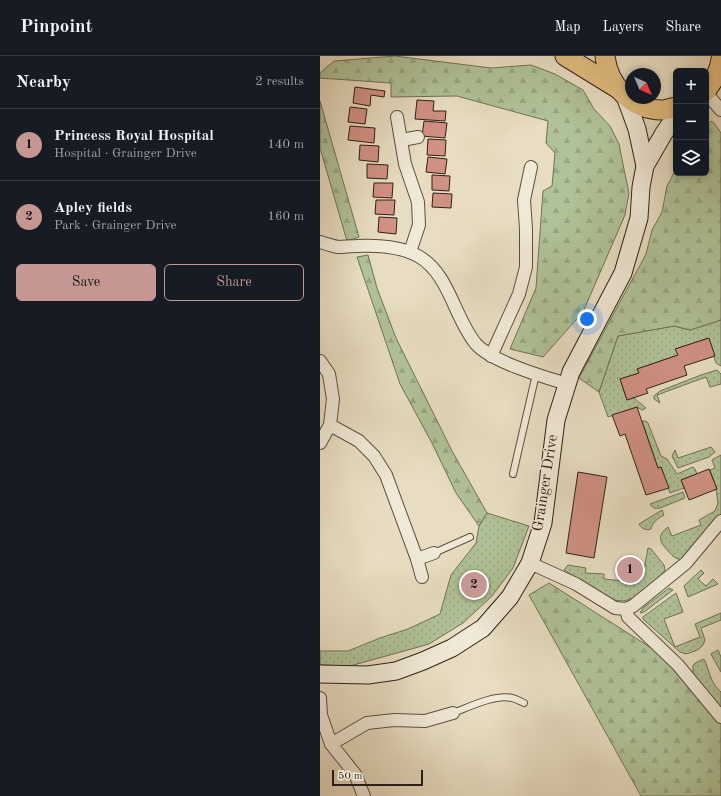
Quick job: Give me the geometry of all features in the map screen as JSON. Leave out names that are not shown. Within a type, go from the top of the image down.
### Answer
[{"type":"main road","points":[[565,56],[643,106],[663,110],[673,108]]},
{"type":"main road","points":[[604,56],[610,78],[622,93]]},
{"type":"main road","points":[[709,88],[715,79],[721,64],[721,59]]},
{"type":"street","name":"Grainger Drive","points":[[622,93],[637,129],[646,166]]},
{"type":"street","points":[[709,96],[721,110]]},
{"type":"street","points":[[397,117],[406,164],[418,202],[419,225],[410,252]]},
{"type":"street","name":"Grainger Drive","points":[[320,674],[368,675],[396,670],[422,661],[452,648],[483,628],[510,597],[530,563],[543,523],[556,420],[571,372],[623,273],[639,218],[641,187],[646,166],[664,133],[673,120]]},
{"type":"street","points":[[402,140],[418,137]]},
{"type":"street","points":[[491,356],[519,294],[526,267],[524,200],[531,167]]},
{"type":"street","points":[[320,242],[337,247],[384,246],[410,252],[420,257],[436,271],[476,345],[491,356],[536,374],[567,384]]},
{"type":"street","points":[[320,361],[329,374],[333,399],[330,425],[320,443]]},
{"type":"street","points":[[330,425],[359,441],[374,456],[386,475],[417,559],[422,577]]},
{"type":"street","points":[[530,563],[576,584],[615,608],[626,609],[633,606],[686,562],[721,520]]},
{"type":"street","points":[[417,559],[434,553]]},
{"type":"street","points":[[626,609],[628,618],[678,665],[721,718]]},
{"type":"street","points":[[320,698],[321,715],[331,744],[355,774],[364,796]]},
{"type":"street","points":[[331,744],[367,723],[394,720],[425,722],[453,713]]},
{"type":"lane","points":[[513,474],[536,374]]},
{"type":"lane","points":[[434,553],[470,537]]},
{"type":"lane","points":[[453,713],[492,698],[513,698],[524,703]]},
{"type":"green space","points":[[395,56],[491,68],[531,65],[555,74],[583,90],[594,109],[610,126],[619,144],[629,193],[625,215],[583,312],[543,357],[510,349],[536,288],[543,191],[552,186],[555,153],[546,143],[548,121],[457,96],[391,97],[391,83],[320,78],[320,73],[334,61]]},
{"type":"green space","points":[[320,101],[359,237],[347,241],[320,148]]},
{"type":"green space","points":[[711,121],[714,123],[721,133],[721,320],[690,330],[674,326],[618,336],[599,392],[579,378],[646,254],[652,230],[662,212],[667,186],[673,175],[673,176],[709,176],[709,123]]},
{"type":"green space","points":[[368,255],[377,288],[396,338],[452,451],[487,513],[479,526],[456,493],[432,443],[400,384],[357,257]]},
{"type":"green space","points":[[721,320],[721,366],[716,363],[708,338],[676,349],[678,355],[637,369],[639,373],[620,379],[627,400],[634,398],[646,408],[642,410],[637,407],[608,417],[599,392],[618,336],[674,326],[690,330]]},
{"type":"green space","points":[[717,370],[721,374],[721,384],[710,387],[706,377],[657,395],[660,403],[654,399],[654,396],[660,391]]},
{"type":"green space","points":[[642,421],[646,421],[648,423],[661,456],[667,459],[677,474],[693,467],[695,469],[697,474],[681,480],[684,488],[670,493],[661,467],[658,468]]},
{"type":"green space","points":[[711,447],[715,452],[709,457],[678,468],[672,456],[675,450],[678,458]]},
{"type":"green space","points":[[721,455],[721,514],[685,558],[677,559],[661,542],[660,539],[662,533],[668,527],[672,536],[701,525],[699,520],[715,511],[718,503],[717,489],[710,470],[715,468],[712,460]]},
{"type":"green space","points":[[683,492],[685,498],[660,508],[654,508],[650,504]]},
{"type":"green space","points":[[662,510],[664,515],[656,521],[651,529],[649,530],[642,528],[639,524]]},
{"type":"green space","points":[[487,513],[529,526],[513,568],[492,596],[463,623],[429,644],[350,666],[320,665],[320,651],[348,651],[408,629],[440,614],[451,575],[476,543],[479,526]]},
{"type":"green space","points":[[648,548],[651,549],[664,565],[665,570],[661,575],[663,578],[637,597],[624,601],[612,600],[564,570],[568,565],[586,568],[585,573],[604,574],[604,579],[633,582],[635,575],[643,575]]},
{"type":"green space","points":[[701,570],[704,573],[698,579],[706,586],[713,579],[718,584],[688,597],[684,586]]},
{"type":"green space","points":[[549,583],[678,665],[721,715],[721,796],[641,796],[529,595]]},
{"type":"green space","points":[[669,588],[673,590],[644,612],[640,613],[643,608]]},
{"type":"green space","points":[[676,593],[683,612],[664,619],[675,647],[700,637],[695,624],[721,613],[721,620],[701,628],[705,640],[702,646],[698,650],[686,654],[680,652],[643,619],[643,617]]},
{"type":"green space","points":[[718,650],[721,657],[721,672],[711,654]]},
{"type":"green space","points":[[704,659],[712,681],[721,692],[721,710],[693,674],[694,664]]},
{"type":"building","points":[[355,87],[385,91],[384,97],[371,95],[370,106],[353,103]]},
{"type":"building","points":[[417,100],[434,101],[433,111],[446,111],[445,121],[415,119]]},
{"type":"building","points":[[350,107],[367,109],[365,124],[348,122]]},
{"type":"building","points":[[424,121],[447,123],[445,138],[422,136]]},
{"type":"building","points":[[350,126],[375,128],[374,143],[348,140]]},
{"type":"building","points":[[428,139],[446,140],[445,156],[427,155]]},
{"type":"building","points":[[360,145],[379,146],[378,162],[359,160]]},
{"type":"building","points":[[428,157],[447,159],[445,174],[426,172]]},
{"type":"building","points":[[367,164],[388,165],[387,179],[367,178]]},
{"type":"building","points":[[432,175],[450,176],[449,191],[432,190]]},
{"type":"building","points":[[374,183],[393,183],[392,198],[373,197]]},
{"type":"building","points":[[433,193],[452,194],[451,208],[432,207]]},
{"type":"building","points":[[376,200],[395,200],[394,215],[375,214]]},
{"type":"building","points":[[379,217],[397,218],[396,234],[378,232]]},
{"type":"building","points":[[709,338],[715,356],[684,366],[687,375],[646,389],[648,393],[627,400],[620,379],[639,373],[637,369],[678,355],[675,349]]},
{"type":"building","points":[[637,407],[658,468],[661,467],[669,488],[646,495],[625,434],[620,436],[612,415]]},
{"type":"building","points":[[709,469],[717,489],[689,500],[681,480]]},
{"type":"building","points":[[578,472],[607,477],[594,558],[566,553]]},
{"type":"place","name":"Princess Royal Hospital","points":[[630,570]]},
{"type":"place","name":"Apley fields","points":[[474,585]]}]
